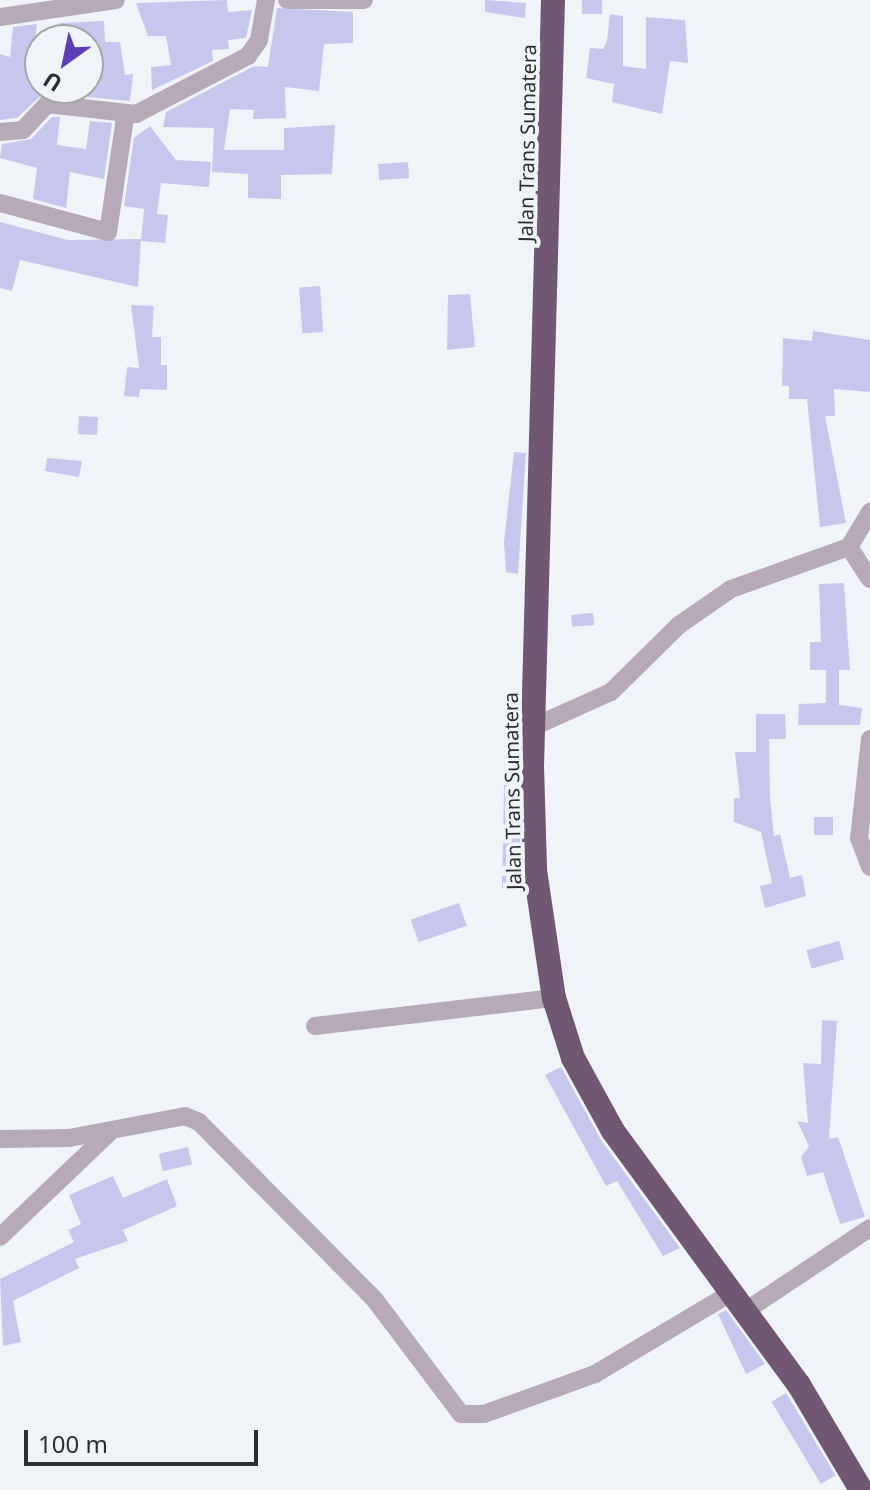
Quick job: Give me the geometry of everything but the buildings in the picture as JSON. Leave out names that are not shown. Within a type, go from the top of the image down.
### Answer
[{"type":"highway","name":"Jalan Trans Sumatera","points":[[553,0],[533,727],[535,870],[554,998],[573,1058],[613,1131],[799,1385],[861,1490]]},
{"type":"street","points":[[0,17],[23,8],[116,0]]},
{"type":"street","points":[[0,132],[23,130],[47,104],[125,118],[248,56],[259,40],[266,0]]},
{"type":"street","points":[[287,0],[364,0]]},
{"type":"street","points":[[0,203],[108,232],[125,118]]},
{"type":"street","points":[[533,727],[611,692],[679,625],[731,589],[849,547],[870,512]]},
{"type":"street","points":[[849,547],[870,579]]},
{"type":"street","points":[[870,739],[859,838],[870,867]]},
{"type":"street","points":[[315,1026],[554,998]]},
{"type":"street","points":[[0,1139],[109,1133],[185,1116],[210,1131],[375,1300],[461,1414],[484,1414],[595,1374],[736,1303],[870,1228]]},
{"type":"street","points":[[0,1237],[109,1133]]}]
